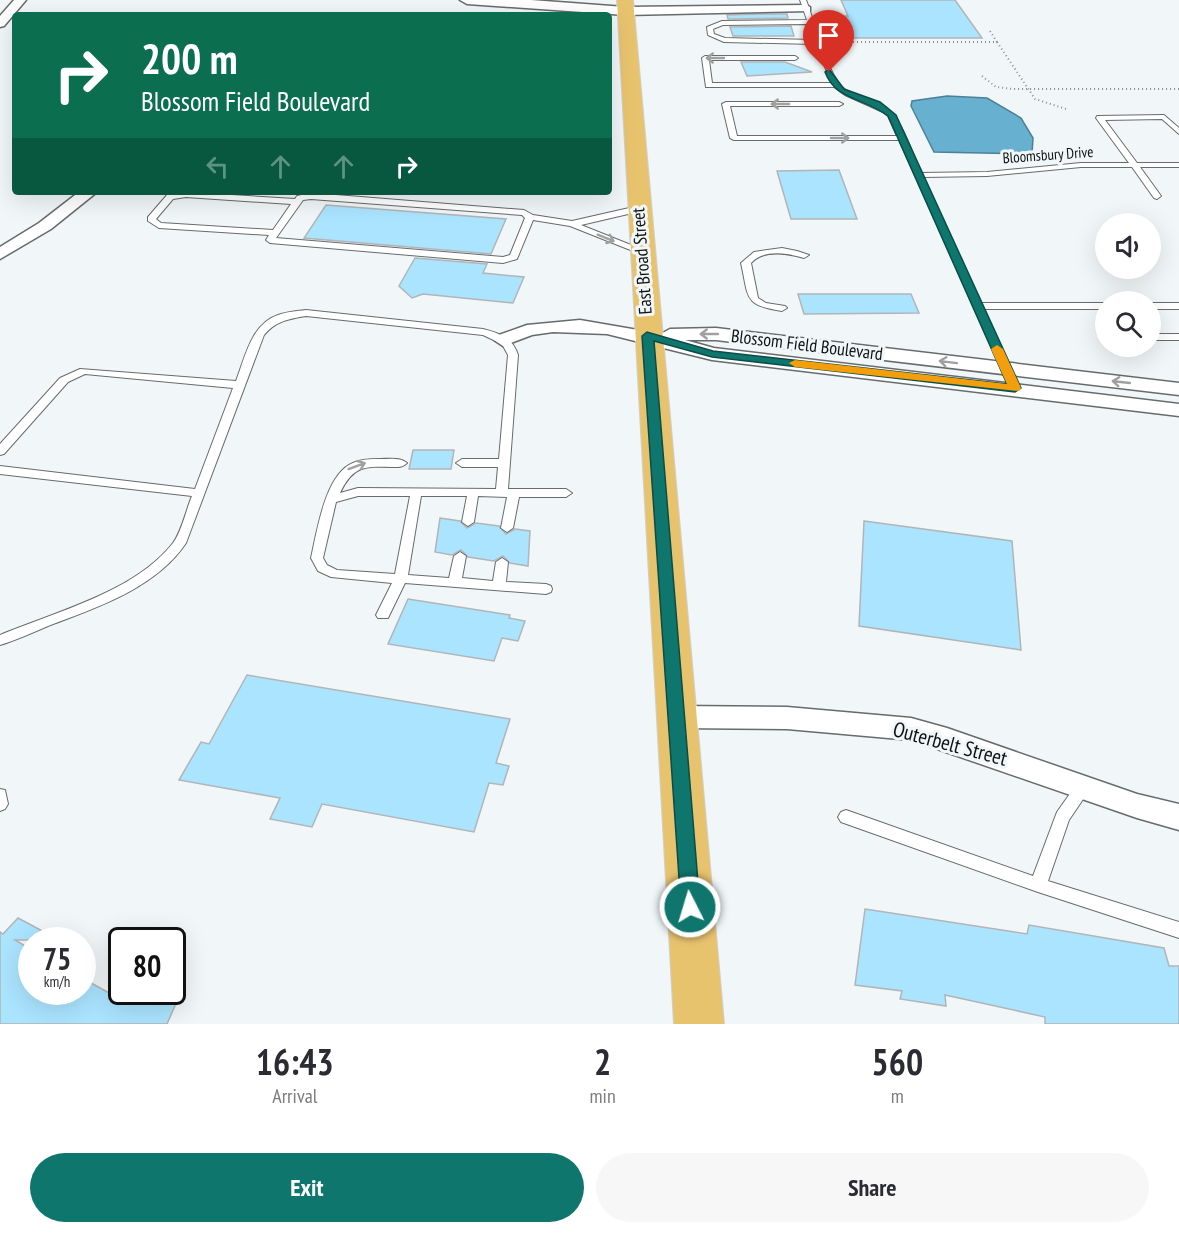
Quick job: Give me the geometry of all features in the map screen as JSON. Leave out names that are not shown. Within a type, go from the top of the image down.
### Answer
[{"type":"highway","name":"East Broad Street","points":[[625,5],[647,336],[699,1024]]},
{"type":"street","points":[[467,0],[625,5],[805,5]]},
{"type":"street","points":[[2,29],[12,13]]},
{"type":"street","points":[[0,254],[45,226],[85,195]]},
{"type":"street","points":[[504,340],[535,327],[554,324],[647,336]]},
{"type":"street","name":"Blossom Field Boulevard","points":[[647,336],[716,334],[1179,389]]},
{"type":"street","name":"Blossom Field Boulevard","points":[[647,336],[712,354],[1015,388],[1179,410]]},
{"type":"street","name":"Outerbelt Street","points":[[676,717],[787,718],[911,729],[947,739],[1179,818]]},
{"type":"lane","points":[[805,5],[834,85]]},
{"type":"lane","points":[[811,22],[722,22],[709,28],[711,35],[724,40],[818,42]]},
{"type":"lane","points":[[795,58],[705,58],[710,85],[834,85],[850,95],[883,107],[891,115],[1015,388]]},
{"type":"lane","points":[[839,104],[726,104],[734,138],[902,138]]},
{"type":"lane","points":[[1157,196],[1100,118],[1164,117],[1179,132]]},
{"type":"lane","name":"Bloomsbury Drive","points":[[919,175],[987,174],[1081,165],[1179,165]]},
{"type":"lane","points":[[181,195],[170,197],[151,219],[159,225],[274,233]]},
{"type":"lane","points":[[200,195],[297,202]]},
{"type":"lane","points":[[530,217],[514,257],[503,260],[270,240],[300,198],[311,196],[524,213],[530,217],[572,224],[641,251]]},
{"type":"lane","points":[[572,224],[638,209]]},
{"type":"lane","points":[[782,308],[763,305],[754,298],[747,269],[748,264],[757,259],[796,258],[804,255]]},
{"type":"lane","points":[[978,306],[1095,306]]},
{"type":"lane","points":[[1161,306],[1179,306]]},
{"type":"lane","points":[[0,640],[147,575],[170,556],[180,543],[259,334],[267,325],[291,314],[322,313],[472,331],[493,334],[504,340],[512,349],[513,355],[503,463],[508,493],[507,528]]},
{"type":"lane","points":[[1161,337],[1179,338]]},
{"type":"lane","points":[[0,451],[64,380],[84,371],[240,385]]},
{"type":"lane","points":[[401,463],[362,463],[349,468],[341,477],[332,500],[317,558],[322,568],[335,574],[546,589]]},
{"type":"lane","points":[[462,463],[503,463]]},
{"type":"lane","points":[[0,471],[199,493]]},
{"type":"lane","points":[[332,500],[358,492],[566,493]]},
{"type":"lane","points":[[383,615],[401,578],[416,493]]},
{"type":"lane","points":[[468,522],[473,493]]},
{"type":"lane","points":[[455,582],[460,556]]},
{"type":"lane","points":[[499,586],[502,562]]},
{"type":"lane","points":[[1038,885],[1062,817],[1084,786]]},
{"type":"lane","points":[[0,795],[0,804]]},
{"type":"lane","points":[[846,817],[1038,885],[1179,930]]},
{"type":"path","points":[[990,31],[1035,99],[1066,109]]},
{"type":"path","points":[[829,42],[997,42]]},
{"type":"path","points":[[982,76],[996,87],[1179,89]]},
{"type":"water","points":[[947,96],[987,98],[1021,118],[1033,138],[1032,154],[934,152],[911,106],[912,101]]},
{"type":"building","points":[[841,0],[955,0],[982,38],[841,38],[831,16],[848,16]]},
{"type":"building","points":[[787,14],[788,18],[728,19],[727,15]]},
{"type":"building","points":[[791,26],[794,36],[733,36],[730,27]]},
{"type":"building","points":[[741,62],[785,62],[812,72],[747,76]]},
{"type":"building","points":[[839,170],[857,219],[791,219],[777,171]]},
{"type":"building","points":[[326,205],[506,219],[491,254],[304,238]]},
{"type":"building","points":[[415,258],[487,264],[483,273],[524,277],[513,303],[423,294],[412,298],[399,286]]},
{"type":"building","points":[[798,294],[911,294],[919,313],[804,314]]},
{"type":"building","points":[[413,450],[454,450],[451,469],[409,469]]},
{"type":"building","points":[[440,518],[460,521],[467,528],[476,523],[499,526],[506,534],[515,529],[530,531],[528,566],[510,563],[503,556],[494,561],[468,557],[461,550],[452,555],[435,552]]},
{"type":"building","points":[[864,521],[1012,541],[1021,650],[859,626]]},
{"type":"building","points":[[408,599],[510,615],[509,618],[525,621],[518,641],[502,638],[494,661],[388,644]]},
{"type":"building","points":[[247,675],[510,719],[496,763],[509,766],[503,785],[489,783],[474,832],[322,804],[312,827],[270,819],[280,798],[179,780],[201,742],[209,744]]},
{"type":"building","points":[[865,909],[1027,934],[1029,925],[1164,948],[1169,966],[1179,966],[1179,1024],[1045,1024],[1045,1017],[945,995],[946,1006],[900,999],[902,991],[855,985]]},
{"type":"building","points":[[18,918],[35,927],[18,927],[18,940],[15,940],[18,942],[18,1005],[96,1005],[96,986],[108,992],[108,1005],[175,1005],[167,1024],[0,1024],[0,932],[3,934]]},
{"type":"slow traffic","points":[[795,363],[1015,388],[997,349]]},
{"type":"route","points":[[690,907],[647,336],[712,354],[1015,388],[891,115],[883,107],[841,90],[834,85],[829,72]]}]
